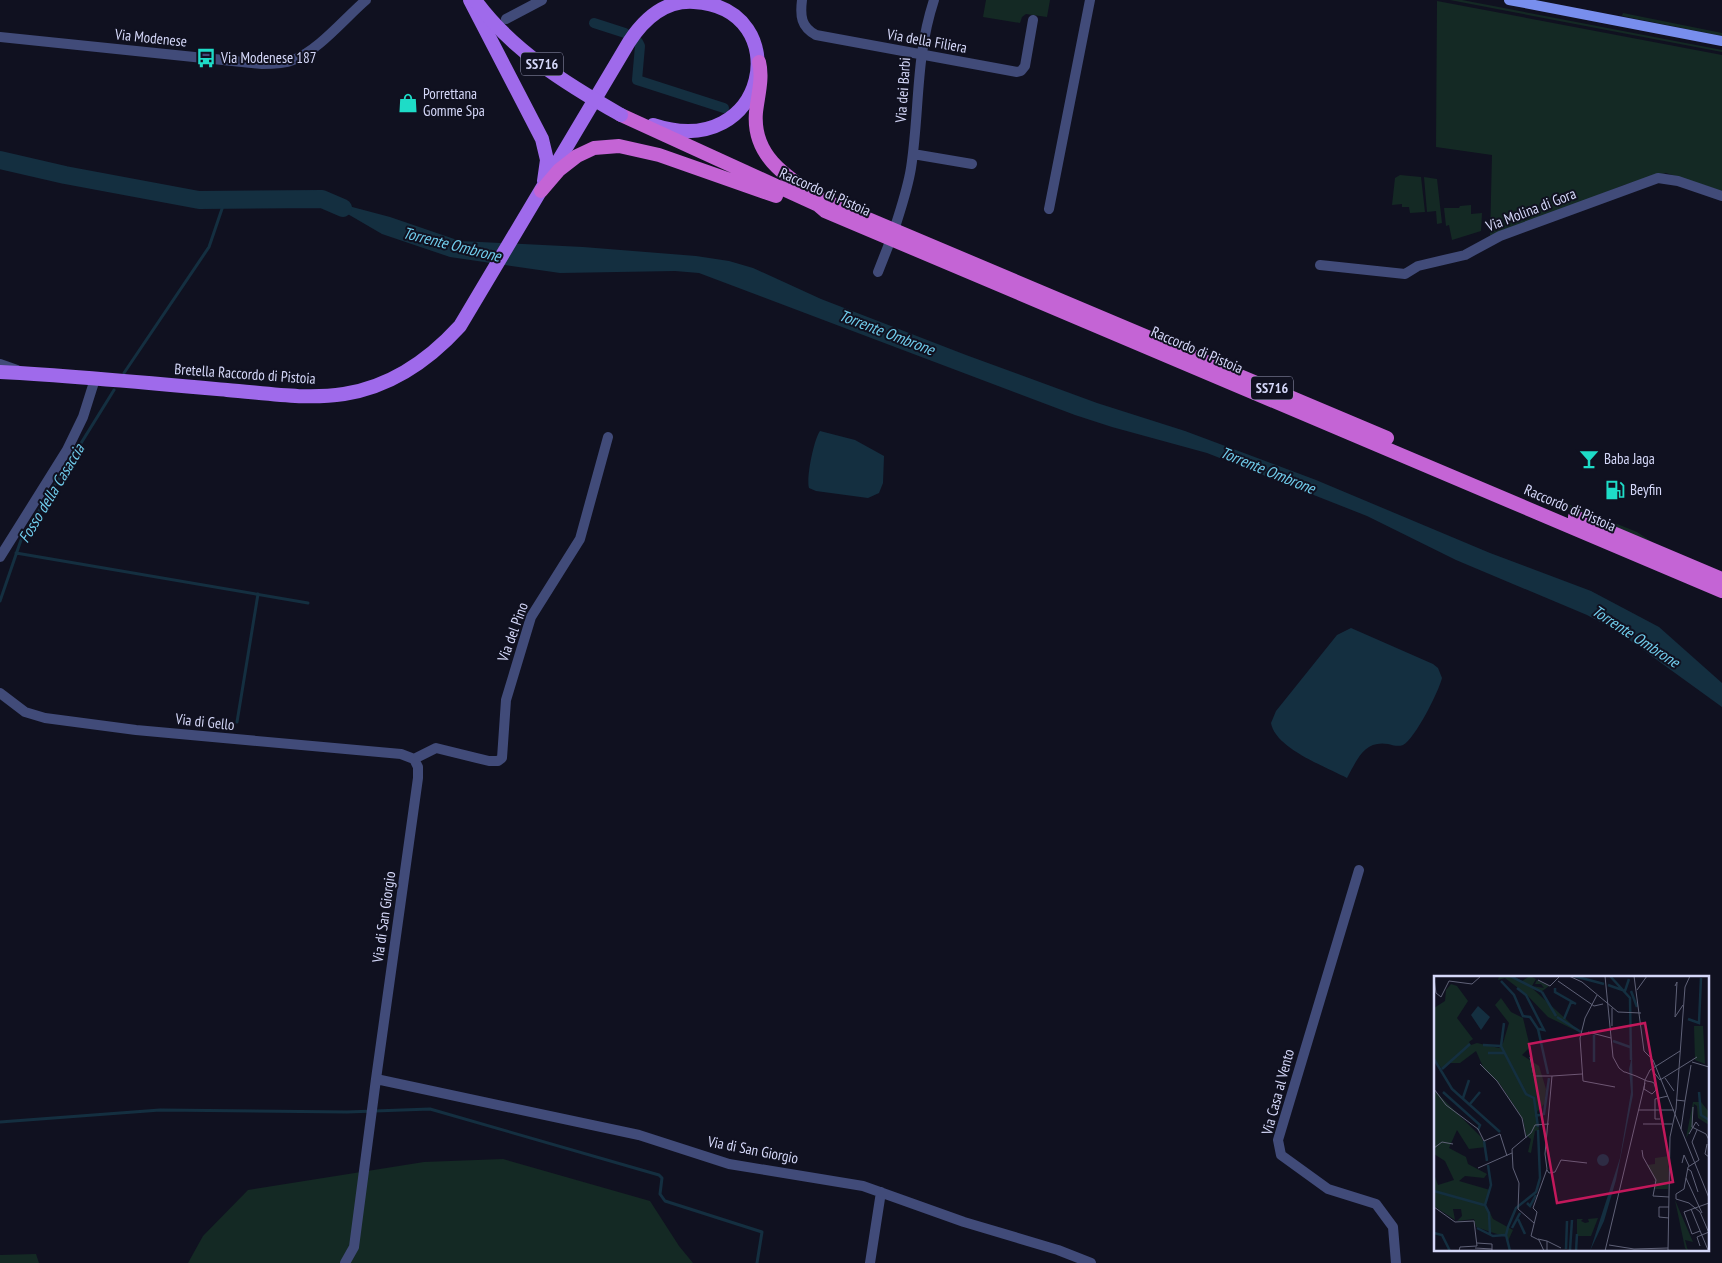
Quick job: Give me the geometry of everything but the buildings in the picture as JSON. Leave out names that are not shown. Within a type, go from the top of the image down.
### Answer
[{"type":"highway","points":[[759,62],[761,72],[756,121],[761,146],[779,171],[823,205]]},
{"type":"highway","name":"Raccordo di Pistoia","points":[[621,115],[717,158],[729,161],[823,205],[1722,591]]},
{"type":"highway","points":[[541,191],[559,170],[577,156],[594,148],[619,146],[659,155],[823,205]]},
{"type":"highway","name":"Raccordo di Pistoia","points":[[823,205],[1722,579]]},
{"type":"main road","points":[[470,0],[539,133],[546,154],[546,174],[541,191]]},
{"type":"main road","name":"Raccordo di Pistoia","points":[[474,0],[504,32],[538,62],[574,87],[621,115]]},
{"type":"main road","points":[[1509,0],[1722,41]]},
{"type":"main road","name":"Bretella Raccordo di Pistoia","points":[[0,372],[293,396],[345,394],[393,378],[424,360],[460,326],[478,299],[637,30],[654,14],[672,5],[690,1],[702,2],[723,8],[741,21],[746,28],[754,43],[759,62]]},
{"type":"main road","points":[[621,115],[660,128],[683,132],[696,132],[718,126],[735,115],[745,104],[753,90],[759,62]]},
{"type":"street","name":"Via Modenese","points":[[0,37],[252,63],[278,64],[292,61],[305,54],[366,0]]},
{"type":"street","points":[[506,19],[542,0]]},
{"type":"street","name":"Via della Filiera","points":[[802,0],[802,21],[807,30],[816,35],[920,55],[1021,71],[1025,66],[1033,20]]},
{"type":"street","name":"Via dei Barbi","points":[[896,224],[908,185],[913,154],[920,55],[934,0]]},
{"type":"street","points":[[1049,209],[1090,0]]},
{"type":"street","points":[[913,154],[972,164]]},
{"type":"street","name":"Via Molina di Gora","points":[[1320,265],[1405,274],[1418,266],[1465,255],[1500,236],[1658,178],[1678,180],[1722,196]]},
{"type":"street","points":[[878,272],[889,244]]},
{"type":"street","points":[[0,364],[28,373]]},
{"type":"street","points":[[0,557],[67,450],[83,417],[95,379]]},
{"type":"street","name":"Via del Pino","points":[[414,759],[432,749],[439,748],[489,761],[498,761],[502,758],[506,700],[531,617],[580,540],[608,437]]},
{"type":"street","name":"Via di Gello","points":[[0,693],[24,712],[45,718],[136,730],[401,754],[414,759]]},
{"type":"street","name":"Via di San Giorgio","points":[[344,1263],[354,1248],[418,778],[418,767],[414,759]]},
{"type":"street","name":"Via Casa al Vento","points":[[1359,870],[1278,1140],[1281,1156],[1328,1189],[1376,1204],[1393,1227],[1396,1263]]},
{"type":"street","name":"Via di San Giorgio","points":[[376,1079],[639,1135],[716,1161],[853,1183],[964,1222],[1058,1250],[1091,1263]]},
{"type":"street","points":[[870,1263],[881,1192]]},
{"type":"green space","points":[[986,0],[1050,0],[1047,17],[1026,14],[1022,17],[1020,23],[983,17]]},
{"type":"green space","points":[[1450,0],[1462,0],[1722,50],[1722,52]]},
{"type":"green space","points":[[1437,1],[1722,55],[1722,191],[1666,173],[1624,185],[1490,238],[1492,155],[1436,147]]},
{"type":"green space","points":[[1623,13],[1722,33],[1722,36],[1622,16]]},
{"type":"green space","points":[[1400,175],[1421,177],[1425,212],[1410,213],[1409,207],[1402,207],[1402,204],[1392,205],[1395,178]]},
{"type":"green space","points":[[1424,177],[1437,179],[1442,223],[1437,224],[1436,211],[1427,212]]},
{"type":"green space","points":[[1471,205],[1471,214],[1482,213],[1481,231],[1452,240],[1449,225],[1446,226],[1444,208],[1459,208],[1460,206]]},
{"type":"green space","points":[[1570,505],[1637,532],[1655,544],[1565,506]]},
{"type":"green space","points":[[503,1159],[650,1201],[679,1246],[693,1263],[188,1263],[203,1236],[248,1190],[424,1162]]},
{"type":"green space","points":[[36,1254],[39,1263],[0,1263],[0,1255]]},
{"type":"water","points":[[322,199],[390,217],[460,241],[583,247],[696,256],[729,261],[753,268],[821,299],[966,355],[1097,403],[1185,431],[1316,480],[1490,553],[1591,591],[1659,627],[1722,683],[1722,707],[1617,631],[1587,615],[1456,560],[1367,516],[1207,453],[1075,415],[699,273],[675,271],[560,273],[450,257],[382,234]]},
{"type":"water","points":[[820,431],[855,440],[884,456],[883,483],[879,493],[868,498],[816,491],[809,488],[811,459]]},
{"type":"water","points":[[1351,628],[1433,664],[1438,668],[1442,678],[1426,714],[1408,741],[1401,746],[1380,744],[1367,748],[1358,758],[1347,778],[1291,748],[1282,741],[1271,723],[1276,711],[1337,635]]},
{"type":"waterway","points":[[594,23],[625,33]]},
{"type":"waterway","points":[[638,42],[640,46],[637,80],[724,108]]},
{"type":"waterway","name":"Torrente Ombrone","points":[[0,160],[65,175],[199,200],[322,199],[343,208]]},
{"type":"waterway","name":"Fosso della Casaccia","points":[[124,373],[209,247],[225,200]]},
{"type":"waterway","name":"Fosso della Casaccia","points":[[0,601],[21,540],[114,390]]},
{"type":"waterway","points":[[16,553],[308,603]]},
{"type":"waterway","points":[[237,722],[258,594]]},
{"type":"waterway","points":[[0,1122],[160,1110],[347,1112],[430,1109],[659,1175],[662,1178],[660,1194],[665,1201],[762,1232],[757,1263]]},
{"type":"place","name":"Via Modenese 187","points":[[206,58]]},
{"type":"place","name":"Porrettana Gomme Spa","points":[[408,103]]},
{"type":"place","name":"Baba Jaga","points":[[1589,459]]},
{"type":"place","name":"Beyfin","points":[[1615,490]]}]
